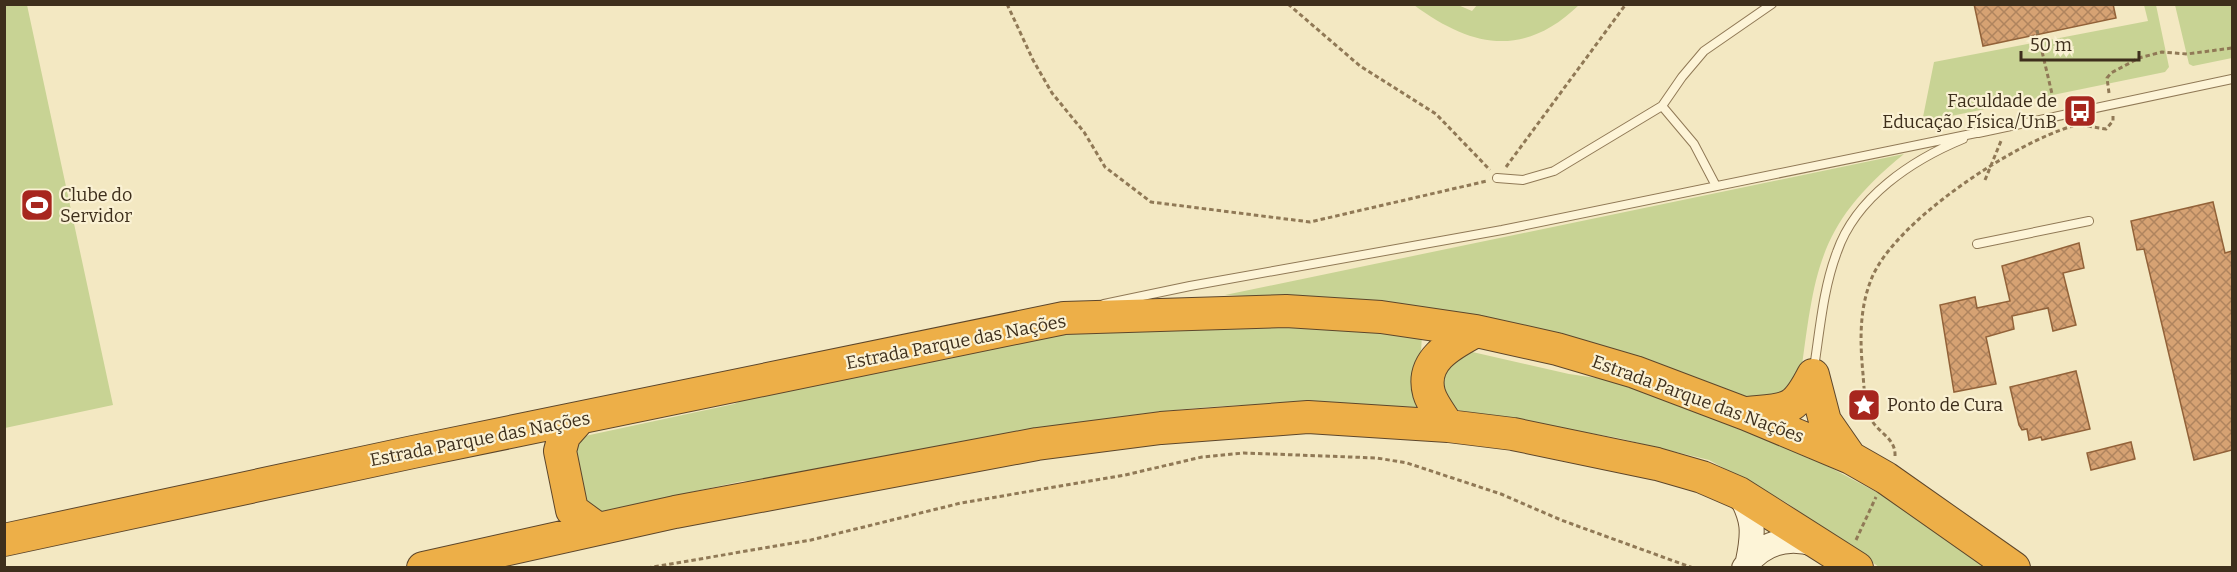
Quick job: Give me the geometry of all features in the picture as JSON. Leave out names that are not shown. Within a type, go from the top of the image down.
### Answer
[{"type":"highway","name":"Estrada Parque das Nações","points":[[4,540],[513,431],[1064,318],[1286,311],[1381,317],[1476,331],[1600,361],[1746,414],[1851,458],[1895,484],[2014,567]]},
{"type":"highway","points":[[1448,426],[1429,393],[1428,374],[1433,361],[1448,346],[1476,331]]},
{"type":"highway","points":[[1746,414],[1791,407],[1802,396],[1813,375]]},
{"type":"highway","points":[[1813,375],[1825,421],[1851,458]]},
{"type":"highway","points":[[423,567],[598,529],[1037,444],[1161,428],[1308,417],[1448,426],[1513,434],[1603,451],[1702,477],[1739,493],[1848,555]]},
{"type":"highway","points":[[579,419],[564,436],[560,451],[572,510],[598,529]]},
{"type":"highway","points":[[513,431],[536,449],[542,460],[552,517],[543,541]]},
{"type":"street","points":[[1739,493],[1747,508],[1753,533],[1746,564]]},
{"type":"street","points":[[1746,564],[1767,546],[1788,539],[1798,539],[1848,555]]},
{"type":"lane","points":[[1497,178],[1523,180],[1554,171],[1662,106],[1682,76],[1704,51],[1772,4]]},
{"type":"lane","points":[[1064,318],[1115,300],[1502,230],[1715,184],[1981,132],[2232,79]]},
{"type":"lane","points":[[1662,106],[1694,144],[1715,184]]},
{"type":"lane","points":[[1813,375],[1829,278],[1837,249],[1859,213],[1893,179],[1914,163],[1981,132]]},
{"type":"lane","points":[[1977,243],[2089,221]]},
{"type":"path","points":[[1007,4],[1033,60],[1052,93],[1084,132],[1105,167],[1132,191],[1151,202],[1310,222],[1497,178],[1626,4]]},
{"type":"path","points":[[1288,4],[1360,66],[1436,114],[1497,178]]},
{"type":"path","points":[[2037,30],[2053,98]]},
{"type":"path","points":[[2107,84],[2111,73],[2139,58],[2162,52],[2198,54],[2232,48]]},
{"type":"path","points":[[1894,461],[1895,450],[1890,439],[1872,419],[1863,376],[1860,330],[1870,280],[1878,265],[1900,236],[2007,154],[2062,129],[2080,125],[2106,129],[2113,122],[2113,110]]},
{"type":"path","points":[[1985,180],[2001,141]]},
{"type":"path","points":[[646,567],[812,540],[961,503],[1125,475],[1202,457],[1244,453],[1377,458],[1407,463],[1501,495],[1561,520],[1694,567]]},
{"type":"path","points":[[1848,555],[1877,494]]},
{"type":"green space","name":"Clube do Servidor","points":[[5,4],[27,5],[113,405],[5,428]]},
{"type":"green space","points":[[1414,5],[1458,5],[1472,11],[1477,5],[1579,5],[1558,22],[1538,33],[1518,40],[1498,41],[1477,38],[1457,31],[1435,20]]},
{"type":"green space","points":[[2144,5],[2156,5],[2169,67],[2165,72],[1922,122],[1934,62],[2148,21]]},
{"type":"green space","points":[[2175,5],[2232,5],[2232,58],[2193,66],[2189,64]]},
{"type":"green space","points":[[1904,154],[1852,205],[1836,229],[1824,254],[1816,280],[1800,380],[1771,405],[1358,301],[1225,295]]},
{"type":"green space","points":[[1228,320],[1422,334],[1418,407],[1262,405],[1156,412],[996,437],[785,480],[743,481],[594,513],[590,513],[565,445],[571,439],[734,404],[762,391],[1044,334]]},
{"type":"green space","points":[[1468,351],[1569,374],[1631,383],[1786,444],[1882,495],[1992,567],[1879,567],[1787,503],[1709,460],[1618,438],[1456,410],[1437,381],[1437,374]]},
{"type":"building","points":[[1974,4],[2113,4],[2116,18],[1983,46]]},
{"type":"building","points":[[2213,202],[2225,253],[2232,251],[2232,450],[2194,460],[2144,249],[2137,250],[2131,221]]},
{"type":"building","points":[[2079,243],[2084,268],[2063,273],[2076,325],[2053,331],[2048,308],[2012,316],[2014,329],[1986,337],[1996,384],[1954,392],[1940,305],[1975,297],[1977,308],[2010,301],[2002,266]]},
{"type":"building","points":[[2076,371],[2090,429],[2042,440],[2041,437],[2029,440],[2027,429],[2022,430],[2019,425],[2010,387]]},
{"type":"building","points":[[2131,442],[2135,459],[2091,470],[2087,453]]},
{"type":"place","name":"Faculdade de Educação Física/UnB","points":[[2080,111]]},
{"type":"place","name":"Clube do Servidor","points":[[37,205]]},
{"type":"place","name":"Ponto de Cura","points":[[1864,405]]}]
